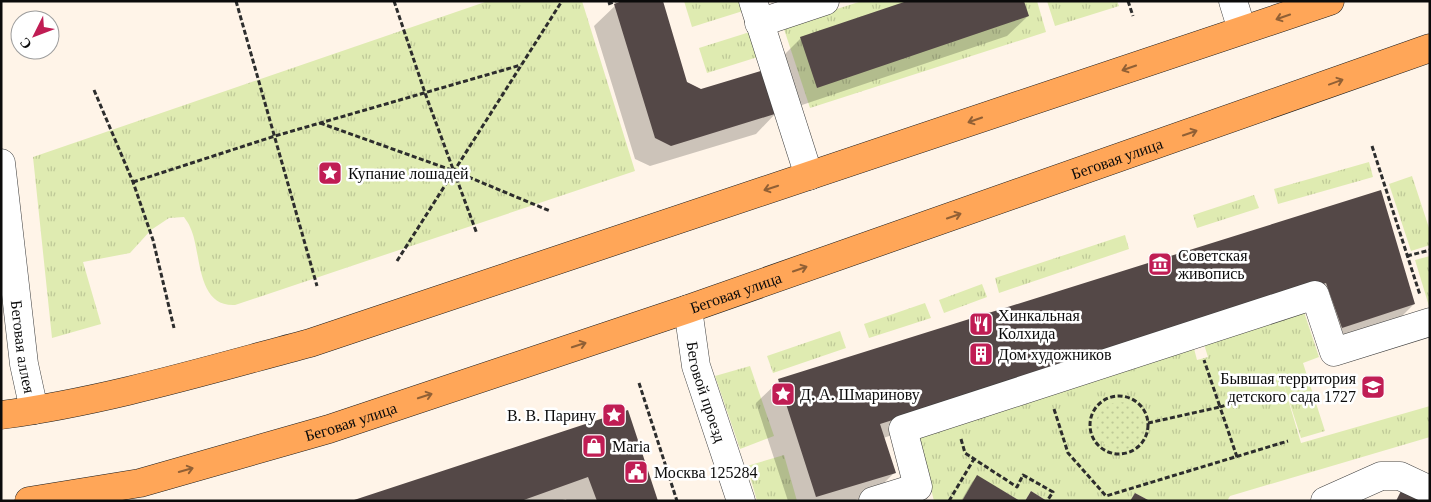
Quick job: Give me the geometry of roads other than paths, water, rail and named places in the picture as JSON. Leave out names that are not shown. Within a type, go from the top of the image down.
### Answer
[{"type":"main road","points":[[1,414],[34,410],[149,385],[310,343],[1330,1]]},
{"type":"main road","name":"Беговая улица","points":[[29,501],[140,483],[329,428],[688,308],[1429,50]]},
{"type":"street","points":[[809,176],[756,12],[825,1]]},
{"type":"street","points":[[1233,1],[1242,30]]},
{"type":"street","name":"Беговая аллея","points":[[1,163],[6,240],[24,364],[34,410]]},
{"type":"street","points":[[873,501],[919,494],[903,428],[1315,295],[1334,352],[1426,313]]},
{"type":"street","name":"Беговой проезд","points":[[688,308],[696,366],[742,501]]},
{"type":"street","points":[[1325,501],[1382,476],[1400,476],[1430,490]]},
{"type":"street","points":[[94,501],[140,483]]},
{"type":"place","name":"Купание лошадей","points":[[330,173]]},
{"type":"place","name":"Советская живопись","points":[[1160,264]]},
{"type":"place","name":"Хинкальная Колхида","points":[[981,324]]},
{"type":"place","name":"Дом художников","points":[[981,354]]},
{"type":"place","name":"Бывшая территория детского сада 1727","points":[[1373,387]]},
{"type":"place","name":"Д. А. Шмаринову","points":[[783,394]]},
{"type":"place","name":"В. В. Парину","points":[[614,415]]},
{"type":"place","name":"Maria","points":[[594,446]]},
{"type":"place","name":"Москва 125284","points":[[636,472]]}]
